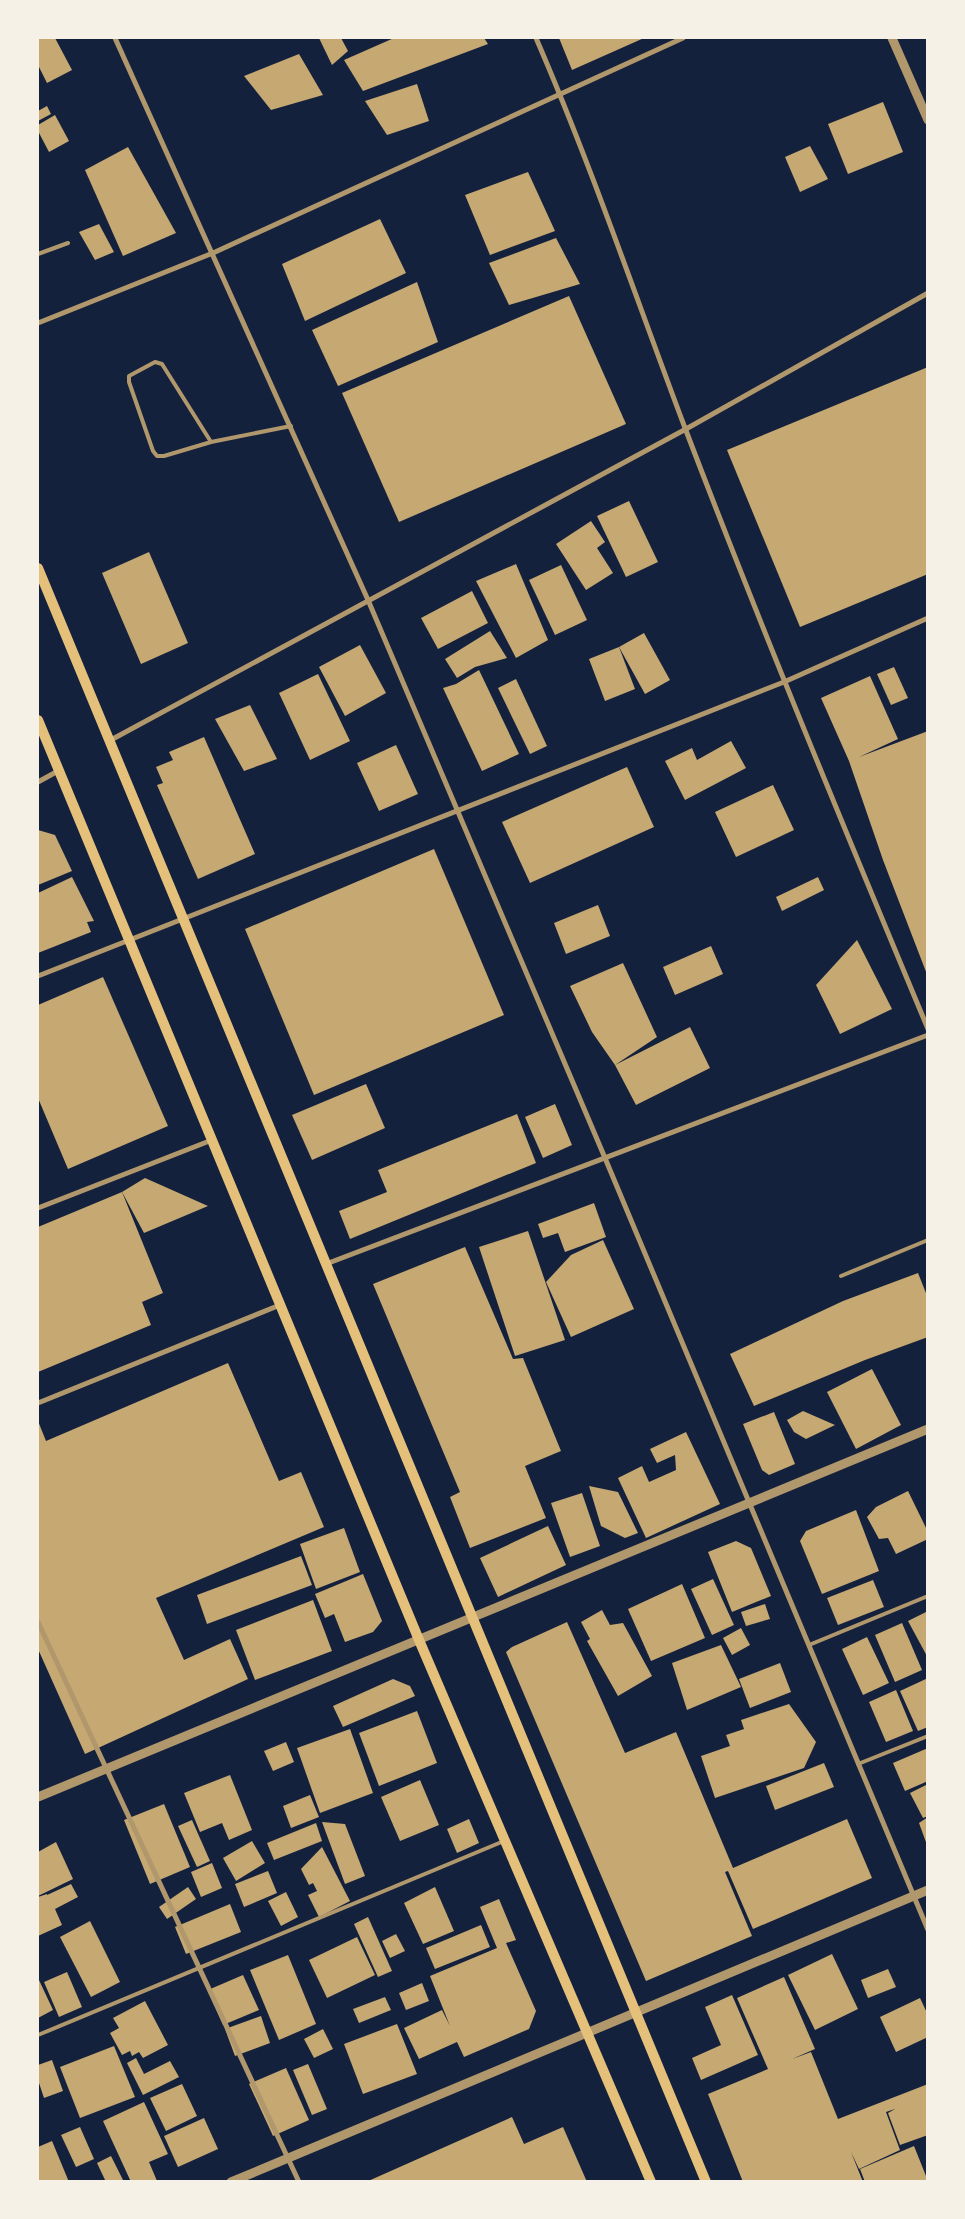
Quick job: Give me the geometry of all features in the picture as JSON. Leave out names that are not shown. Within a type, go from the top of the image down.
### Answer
[{"type":"main road","points":[[38,568],[706,2182]]},
{"type":"main road","points":[[38,720],[419,1640],[651,2182]]},
{"type":"street","points":[[115,38],[368,600],[605,1158],[928,1930]]},
{"type":"street","points":[[536,38],[560,94],[686,429],[784,682],[928,1029]]},
{"type":"street","points":[[38,323],[213,253],[683,38]]},
{"type":"street","points":[[892,38],[928,120]]},
{"type":"street","points":[[109,740],[686,429],[928,292]]},
{"type":"street","points":[[38,976],[784,682],[928,618]]},
{"type":"street","points":[[38,782],[58,771]]},
{"type":"street","points":[[326,1264],[928,1035]]},
{"type":"street","points":[[38,1208],[212,1140]]},
{"type":"street","points":[[38,1403],[280,1305]]},
{"type":"street","points":[[38,1797],[928,1429]]},
{"type":"street","points":[[38,1622],[299,2182]]},
{"type":"street","points":[[231,2182],[928,1890]]},
{"type":"lane","points":[[38,254],[68,243]]},
{"type":"lane","points":[[211,442],[162,364],[155,362],[129,376],[135,400],[153,451],[157,456],[164,456],[211,442],[291,426]]},
{"type":"lane","points":[[841,1276],[928,1240]]},
{"type":"lane","points":[[809,1646],[928,1596]]},
{"type":"lane","points":[[858,1764],[928,1736]]},
{"type":"lane","points":[[38,2035],[505,1841]]},
{"type":"building","points":[[38,38],[55,38],[72,70],[47,83],[38,65]]},
{"type":"building","points":[[319,38],[341,38],[348,51],[332,65]]},
{"type":"building","points":[[394,38],[484,38],[488,44],[363,91],[344,60]]},
{"type":"building","points":[[559,38],[644,38],[572,70]]},
{"type":"building","points":[[299,54],[323,95],[271,110],[244,76]]},
{"type":"building","points":[[417,84],[429,121],[387,135],[365,101]]},
{"type":"building","points":[[883,102],[903,152],[848,174],[828,124]]},
{"type":"building","points":[[47,106],[51,114],[38,121],[38,111]]},
{"type":"building","points":[[55,115],[69,141],[49,152],[38,131],[38,125]]},
{"type":"building","points":[[810,146],[828,179],[800,192],[785,157]]},
{"type":"building","points":[[128,147],[176,233],[123,256],[85,170]]},
{"type":"building","points":[[528,172],[555,231],[490,255],[465,195]]},
{"type":"building","points":[[380,219],[406,273],[305,321],[282,264]]},
{"type":"building","points":[[99,224],[114,252],[95,260],[79,232]]},
{"type":"building","points":[[556,238],[580,284],[509,305],[489,263]]},
{"type":"building","points":[[417,282],[438,342],[338,386],[312,330]]},
{"type":"building","points":[[569,296],[626,424],[399,522],[342,393]]},
{"type":"building","points":[[928,367],[928,574],[800,627],[727,450]]},
{"type":"building","points":[[629,501],[658,562],[626,577],[597,516]]},
{"type":"building","points":[[591,521],[605,542],[597,548],[613,573],[586,590],[556,544]]},
{"type":"building","points":[[149,552],[188,643],[141,664],[102,573]]},
{"type":"building","points":[[516,564],[548,640],[516,658],[476,581]]},
{"type":"building","points":[[561,565],[587,620],[555,635],[529,580]]},
{"type":"building","points":[[472,591],[488,623],[438,649],[421,618]]},
{"type":"building","points":[[490,631],[507,658],[475,667],[457,678],[445,659]]},
{"type":"building","points":[[644,633],[670,680],[645,694],[619,647]]},
{"type":"building","points":[[360,645],[386,693],[345,716],[319,667]]},
{"type":"building","points":[[619,647],[635,689],[605,701],[589,659]]},
{"type":"building","points":[[894,667],[908,698],[891,705],[877,674]]},
{"type":"building","points":[[479,670],[519,754],[482,771],[443,688],[456,684]]},
{"type":"building","points":[[318,674],[350,741],[310,760],[279,693]]},
{"type":"building","points":[[870,676],[898,739],[859,757],[928,731],[928,977],[883,860],[849,761],[821,698]]},
{"type":"building","points":[[516,679],[547,746],[530,754],[498,688]]},
{"type":"building","points":[[250,705],[277,759],[244,771],[215,719]]},
{"type":"building","points":[[204,737],[255,854],[198,879],[157,785],[163,783],[156,767],[173,760],[169,752]]},
{"type":"building","points":[[731,741],[746,768],[685,800],[665,761],[692,748],[697,760]]},
{"type":"building","points":[[396,745],[418,794],[379,811],[357,763]]},
{"type":"building","points":[[627,767],[654,827],[530,883],[502,822]]},
{"type":"building","points":[[773,785],[794,830],[736,857],[715,812]]},
{"type":"building","points":[[38,830],[55,835],[72,871],[38,885]]},
{"type":"building","points":[[434,849],[504,1015],[314,1095],[245,929]]},
{"type":"building","points":[[72,877],[94,921],[87,922],[91,932],[38,953],[38,893]]},
{"type":"building","points":[[818,877],[824,890],[782,911],[776,897]]},
{"type":"building","points":[[598,905],[610,936],[566,954],[554,923]]},
{"type":"building","points":[[857,940],[892,1009],[840,1034],[816,985]]},
{"type":"building","points":[[711,946],[723,974],[675,995],[663,967]]},
{"type":"building","points":[[623,963],[657,1037],[615,1065],[592,1032],[570,986]]},
{"type":"building","points":[[103,977],[168,1126],[68,1169],[38,1098],[38,1005]]},
{"type":"building","points":[[690,1027],[710,1068],[636,1105],[615,1065]]},
{"type":"building","points":[[366,1084],[385,1128],[312,1160],[292,1115]]},
{"type":"building","points":[[555,1104],[572,1145],[543,1158],[525,1117]]},
{"type":"building","points":[[517,1114],[536,1163],[350,1239],[339,1211],[387,1192],[378,1170]]},
{"type":"building","points":[[145,1178],[208,1206],[144,1233],[122,1192]]},
{"type":"building","points":[[122,1192],[163,1293],[142,1302],[151,1325],[38,1372],[38,1227]]},
{"type":"building","points":[[594,1203],[606,1237],[565,1252],[558,1233],[543,1238],[538,1224]]},
{"type":"building","points":[[528,1231],[565,1340],[515,1356],[479,1247]]},
{"type":"building","points":[[603,1240],[634,1309],[571,1337],[546,1282],[571,1255]]},
{"type":"building","points":[[465,1247],[513,1359],[523,1358],[561,1451],[525,1466],[546,1518],[470,1548],[450,1497],[460,1492],[373,1284]]},
{"type":"building","points":[[918,1273],[928,1298],[928,1337],[865,1360],[754,1406],[730,1354],[843,1301]]},
{"type":"building","points":[[228,1363],[279,1481],[301,1472],[324,1527],[156,1598],[184,1660],[230,1639],[248,1679],[85,1754],[38,1649],[38,1421],[46,1441]]},
{"type":"building","points":[[872,1369],[901,1425],[856,1449],[827,1392]]},
{"type":"building","points":[[803,1411],[835,1425],[806,1439],[794,1432],[787,1420]]},
{"type":"building","points":[[774,1412],[795,1464],[769,1475],[762,1470],[743,1424]]},
{"type":"building","points":[[686,1432],[720,1504],[646,1538],[618,1478],[642,1466],[649,1482],[676,1470],[675,1455],[657,1463],[650,1449]]},
{"type":"building","points":[[589,1486],[618,1492],[638,1533],[625,1538],[601,1526]]},
{"type":"building","points":[[908,1491],[928,1532],[928,1539],[896,1554],[888,1538],[879,1539],[867,1517],[876,1507]]},
{"type":"building","points":[[582,1493],[600,1546],[570,1557],[551,1503]]},
{"type":"building","points":[[856,1510],[879,1571],[822,1594],[800,1541],[806,1531]]},
{"type":"building","points":[[548,1526],[566,1565],[498,1597],[480,1558]]},
{"type":"building","points":[[344,1528],[360,1572],[316,1589],[300,1544]]},
{"type":"building","points":[[736,1541],[751,1548],[771,1596],[732,1612],[708,1552]]},
{"type":"building","points":[[301,1556],[312,1585],[207,1624],[197,1595]]},
{"type":"building","points":[[363,1574],[382,1621],[373,1632],[345,1642],[334,1614],[325,1618],[315,1594]]},
{"type":"building","points":[[713,1579],[734,1625],[712,1635],[691,1589]]},
{"type":"building","points":[[873,1580],[884,1607],[838,1625],[827,1598]]},
{"type":"building","points":[[682,1584],[705,1638],[651,1661],[628,1609]]},
{"type":"building","points":[[313,1600],[332,1651],[255,1680],[236,1630]]},
{"type":"building","points":[[765,1604],[770,1619],[746,1626],[741,1612]]},
{"type":"building","points":[[602,1610],[610,1625],[623,1623],[652,1676],[618,1696],[587,1641],[590,1639],[581,1622]]},
{"type":"building","points":[[928,1611],[928,1658],[908,1621]]},
{"type":"building","points":[[567,1622],[625,1753],[676,1732],[733,1868],[847,1819],[872,1878],[753,1929],[728,1871],[725,1872],[752,1936],[646,1981],[506,1652],[512,1647]]},
{"type":"building","points":[[902,1623],[922,1670],[895,1682],[875,1635]]},
{"type":"building","points":[[741,1628],[750,1645],[732,1655],[723,1638]]},
{"type":"building","points":[[867,1637],[889,1683],[863,1695],[842,1649]]},
{"type":"building","points":[[721,1645],[741,1687],[687,1710],[672,1663]]},
{"type":"building","points":[[780,1663],[791,1692],[750,1708],[739,1679]]},
{"type":"building","points":[[928,1678],[928,1727],[918,1731],[900,1691]]},
{"type":"building","points":[[393,1679],[410,1686],[415,1696],[343,1727],[333,1706]]},
{"type":"building","points":[[896,1690],[913,1731],[886,1742],[869,1702]]},
{"type":"building","points":[[789,1704],[816,1742],[804,1768],[715,1798],[701,1756],[730,1746],[726,1735],[744,1729],[741,1720]]},
{"type":"building","points":[[417,1711],[437,1763],[379,1786],[359,1733]]},
{"type":"building","points":[[350,1729],[373,1793],[320,1813],[297,1748]]},
{"type":"building","points":[[286,1742],[294,1762],[273,1771],[264,1751]]},
{"type":"building","points":[[928,1748],[928,1781],[905,1791],[893,1763]]},
{"type":"building","points":[[824,1763],[834,1787],[775,1810],[766,1786]]},
{"type":"building","points":[[230,1775],[252,1830],[229,1840],[222,1823],[200,1832],[184,1793]]},
{"type":"building","points":[[420,1780],[439,1825],[400,1841],[381,1797]]},
{"type":"building","points":[[928,1784],[928,1816],[923,1818],[910,1793]]},
{"type":"building","points":[[310,1795],[319,1817],[291,1828],[283,1806]]},
{"type":"building","points":[[164,1804],[190,1867],[150,1884],[124,1820]]},
{"type":"building","points":[[928,1817],[928,1845],[927,1845],[919,1823]]},
{"type":"building","points":[[469,1819],[479,1843],[457,1853],[447,1829]]},
{"type":"building","points":[[192,1820],[210,1861],[197,1867],[178,1826]]},
{"type":"building","points":[[322,1822],[345,1824],[365,1876],[345,1884]]},
{"type":"building","points":[[316,1823],[322,1841],[274,1860],[267,1843]]},
{"type":"building","points":[[252,1841],[265,1863],[236,1881],[223,1858]]},
{"type":"building","points":[[56,1842],[73,1879],[38,1896],[38,1852]]},
{"type":"building","points":[[322,1847],[350,1901],[319,1917],[308,1895],[317,1891],[313,1883],[309,1885],[301,1869]]},
{"type":"building","points":[[212,1863],[222,1888],[201,1897],[191,1872]]},
{"type":"building","points":[[268,1871],[277,1893],[244,1907],[235,1884]]},
{"type":"building","points":[[71,1884],[78,1897],[55,1909],[62,1925],[38,1936],[38,1897]]},
{"type":"building","points":[[188,1887],[196,1899],[167,1919],[159,1907]]},
{"type":"building","points":[[435,1887],[454,1931],[423,1944],[404,1903]]},
{"type":"building","points":[[286,1892],[298,1917],[281,1926],[268,1901]]},
{"type":"building","points":[[499,1899],[516,1940],[506,1943],[536,2011],[529,2029],[464,2057],[457,2042],[419,2059],[404,2028],[442,2010],[450,2026],[430,1976],[497,1948],[480,1907]]},
{"type":"building","points":[[230,1904],[241,1932],[186,1954],[175,1927]]},
{"type":"building","points":[[368,1917],[392,1971],[378,1977],[354,1924]]},
{"type":"building","points":[[90,1921],[120,1982],[91,1997],[60,1937]]},
{"type":"building","points":[[481,1925],[490,1947],[435,1969],[426,1948]]},
{"type":"building","points":[[396,1934],[405,1951],[390,1958],[382,1941]]},
{"type":"building","points":[[357,1937],[375,1975],[327,1998],[309,1960]]},
{"type":"building","points":[[832,1954],[858,2009],[815,2030],[788,1975]]},
{"type":"building","points":[[288,1955],[316,2024],[279,2040],[250,1970]]},
{"type":"building","points":[[888,1969],[896,1987],[868,1998],[861,1980]]},
{"type":"building","points":[[67,1972],[82,2007],[59,2017],[44,1982]]},
{"type":"building","points":[[243,1975],[259,2010],[223,2025],[208,1990]]},
{"type":"building","points":[[784,1977],[815,2049],[792,2059],[811,2052],[838,2119],[928,2084],[928,2135],[900,2145],[888,2113],[895,2109],[886,2112],[900,2150],[859,2169],[851,2152],[863,2182],[743,2182],[708,2094],[768,2069],[737,1998]]},
{"type":"building","points":[[38,1978],[53,2010],[38,2018]]},
{"type":"building","points":[[422,1983],[429,2001],[406,2010],[399,1993]]},
{"type":"building","points":[[732,1995],[758,2055],[701,2080],[692,2058],[721,2045],[705,2007]]},
{"type":"building","points":[[385,1997],[391,2010],[359,2023],[353,2009]]},
{"type":"building","points":[[920,1998],[928,2015],[928,2037],[896,2052],[880,2017]]},
{"type":"building","points":[[145,2001],[168,2045],[143,2058],[139,2052],[132,2056],[130,2051],[122,2055],[110,2033],[119,2028],[113,2018]]},
{"type":"building","points":[[261,2016],[270,2043],[235,2056],[225,2029]]},
{"type":"building","points":[[397,2024],[417,2074],[363,2094],[344,2044]]},
{"type":"building","points":[[323,2029],[333,2049],[314,2058],[304,2039]]},
{"type":"building","points":[[114,2046],[135,2097],[80,2118],[60,2067]]},
{"type":"building","points":[[136,2058],[144,2074],[170,2061],[179,2077],[143,2095],[127,2063]]},
{"type":"building","points":[[52,2060],[63,2091],[44,2098],[38,2080],[38,2065]]},
{"type":"building","points":[[308,2064],[327,2109],[312,2115],[293,2070]]},
{"type":"building","points":[[286,2068],[309,2120],[273,2136],[249,2084]]},
{"type":"building","points":[[182,2084],[197,2116],[166,2131],[150,2098]]},
{"type":"building","points":[[144,2102],[168,2154],[149,2162],[157,2181],[131,2182],[103,2121]]},
{"type":"building","points":[[512,2117],[524,2144],[563,2127],[587,2182],[366,2182]]},
{"type":"building","points":[[204,2118],[218,2149],[178,2167],[164,2136]]},
{"type":"building","points":[[80,2127],[94,2159],[76,2167],[61,2135]]},
{"type":"building","points":[[52,2141],[69,2182],[38,2182],[38,2147]]},
{"type":"building","points":[[914,2146],[928,2181],[865,2182],[860,2169]]},
{"type":"building","points":[[111,2156],[124,2182],[106,2182],[97,2163]]}]
